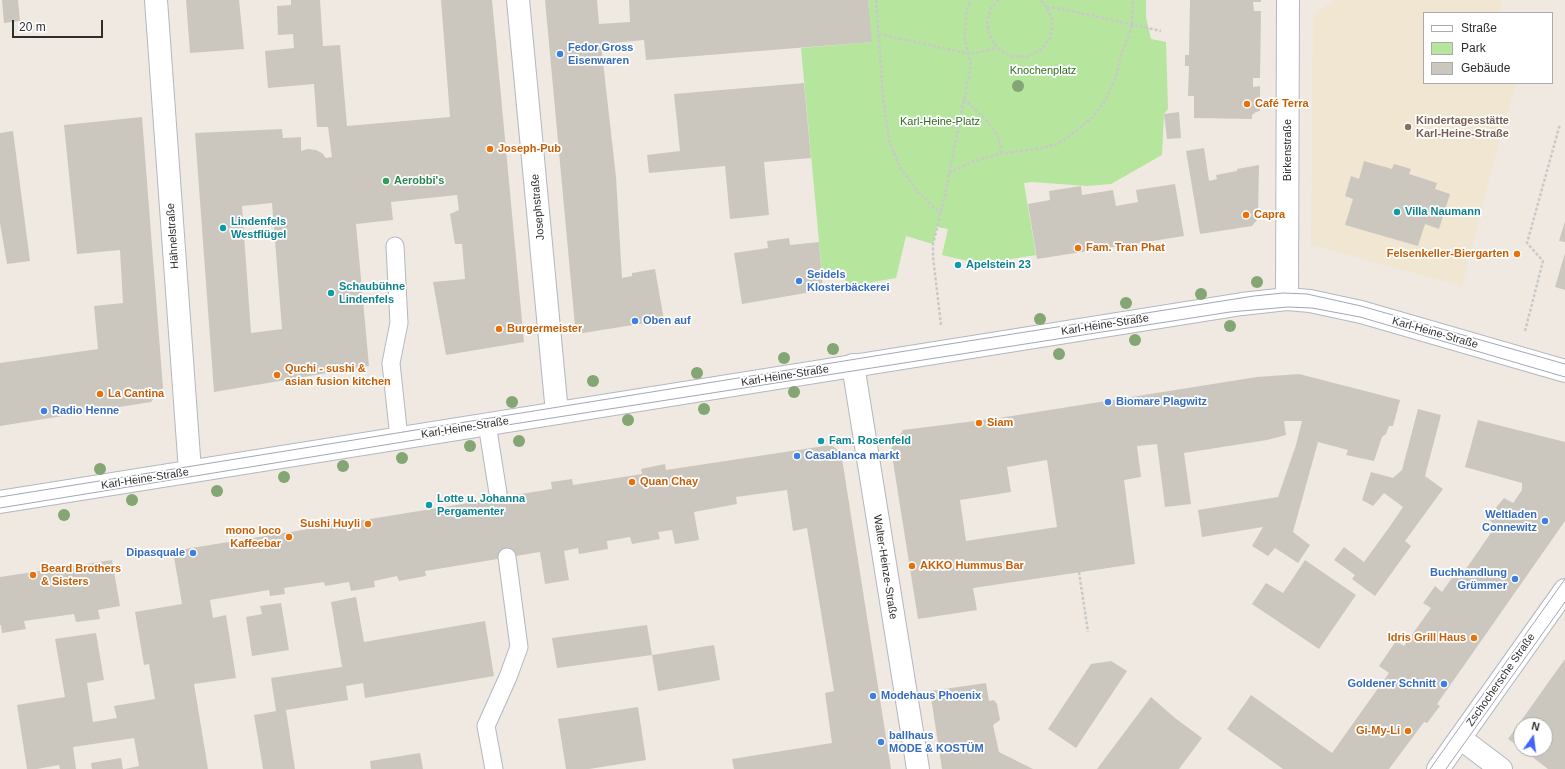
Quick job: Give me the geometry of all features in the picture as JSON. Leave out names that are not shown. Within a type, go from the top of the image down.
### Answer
[{"type":"street","name":"Hähnelstraße","points":[[156,0],[190,472]]},
{"type":"street","name":"Josephstraße","points":[[518,0],[557,413]]},
{"type":"street","name":"Birkenstraße","points":[[1288,299],[1289,0]]},
{"type":"street","name":"Karl-Heine-Straße","points":[[0,502],[1242,304],[1288,299],[1310,301],[1361,312],[1565,371]]},
{"type":"street","name":"Walter-Heinze-Straße","points":[[853,366],[918,769]]},
{"type":"street","name":"Zschochersche Straße","points":[[1438,769],[1565,590]]},
{"type":"street","points":[[1460,738],[1501,769]]},
{"type":"lane","points":[[395,246],[399,324],[391,363],[399,438]]},
{"type":"lane","points":[[487,424],[498,493]]},
{"type":"lane","points":[[494,769],[486,726],[508,677],[519,647],[507,557]]},
{"type":"path","points":[[876,0],[883,97],[889,140],[900,167],[918,192],[941,214]]},
{"type":"path","points":[[944,351],[932,257],[933,244],[941,214],[971,65],[970,54],[965,40],[965,28],[970,0]]},
{"type":"path","points":[[999,0],[991,8],[987,21],[989,34],[997,48],[1011,56],[1026,57],[1041,50],[1050,38],[1053,22],[1047,7],[1041,0]]},
{"type":"path","points":[[949,173],[974,161],[1002,154],[1042,148],[1057,144],[1092,118],[1106,99],[1116,76],[1120,58],[1132,26],[1133,0]]},
{"type":"path","points":[[1047,7],[1058,8],[1132,26],[1161,31]]},
{"type":"path","points":[[879,34],[970,54],[997,48]]},
{"type":"path","points":[[964,99],[988,122],[998,136],[1002,154]]},
{"type":"path","points":[[1519,357],[1542,261],[1527,243],[1560,124]]},
{"type":"path","points":[[1079,572],[1088,632]]},
{"type":"shaded area","name":"Kindertagesstätte Karl-Heine-Straße","points":[[1335,0],[1502,1],[1499,12],[1423,12],[1423,84],[1516,84],[1491,171],[1462,286],[1311,245],[1313,15]]},
{"type":"green space","name":"Karl-Heine-Platz","points":[[868,0],[1146,0],[1146,17],[1151,39],[1166,42],[1168,109],[1164,114],[1162,155],[1111,184],[1087,186],[1032,182],[1024,183],[1036,255],[981,264],[942,255],[948,229],[937,227],[933,244],[906,236],[896,278],[846,287],[844,269],[822,273],[801,48],[871,42]]},
{"type":"building","points":[[2,0],[18,0],[20,21],[4,23]]},
{"type":"building","points":[[186,0],[239,0],[244,49],[190,53]]},
{"type":"building","points":[[291,0],[320,0],[323,46],[340,45],[347,126],[450,117],[441,0],[492,0],[524,342],[446,355],[433,282],[465,279],[462,244],[455,244],[450,214],[459,210],[457,195],[391,202],[393,220],[356,224],[369,366],[214,392],[195,133],[282,129],[283,138],[301,137],[301,151],[308,149],[316,150],[322,153],[326,158],[332,157],[328,127],[317,127],[314,84],[268,88],[265,51],[294,48],[293,34],[278,35],[277,6],[291,5]],"holes":[[[272,203],[282,329],[251,333],[242,206]]]},
{"type":"building","points":[[545,0],[597,0],[599,24],[630,22],[629,0],[868,0],[872,42],[646,60],[644,40],[601,44],[616,177],[622,278],[632,276],[632,273],[655,269],[664,320],[583,333],[575,326]]},
{"type":"building","points":[[1190,0],[1261,0],[1261,2],[1253,2],[1254,11],[1261,11],[1260,78],[1253,78],[1253,87],[1260,86],[1260,111],[1252,115],[1252,119],[1194,118],[1194,96],[1188,96],[1189,66],[1185,66],[1185,55],[1189,55]]},
{"type":"building","points":[[804,83],[811,158],[764,162],[769,215],[730,219],[725,166],[649,173],[647,155],[680,151],[674,94]]},
{"type":"building","points":[[1179,112],[1181,138],[1167,139],[1164,114]]},
{"type":"building","points":[[142,117],[163,388],[151,402],[0,426],[0,363],[98,349],[94,306],[123,303],[120,250],[77,254],[64,125]]},
{"type":"building","points":[[13,131],[30,261],[7,264],[0,223],[0,133]]},
{"type":"building","points":[[1204,148],[1209,181],[1217,179],[1216,175],[1259,165],[1258,219],[1252,226],[1200,234],[1186,151]]},
{"type":"building","name":"Villa Naumann","points":[[1364,161],[1392,169],[1394,164],[1411,169],[1409,174],[1437,183],[1435,189],[1450,194],[1439,229],[1425,224],[1418,246],[1345,225],[1353,199],[1345,196],[1351,176],[1359,179]]},
{"type":"building","points":[[1175,184],[1184,236],[1037,259],[1028,204],[1050,200],[1049,191],[1081,186],[1082,195],[1113,190],[1116,206],[1138,202],[1136,190]]},
{"type":"building","points":[[1565,221],[1565,242],[1559,241]]},
{"type":"building","points":[[789,238],[790,245],[819,242],[823,290],[742,304],[734,253],[768,248],[767,241]]},
{"type":"building","points":[[1565,253],[1565,290],[1555,287]]},
{"type":"building","points":[[1299,374],[1400,400],[1393,426],[1389,426],[1386,434],[1382,437],[1374,461],[1346,455],[1348,450],[1318,442],[1293,532],[1310,545],[1298,563],[1275,548],[1268,556],[1252,546],[1263,527],[1202,537],[1198,510],[1278,497],[1296,445],[1302,421],[1284,421],[1286,435],[1267,440],[1184,453],[1191,504],[1165,507],[1157,444],[1137,446],[1141,477],[1124,480],[1135,564],[973,588],[977,610],[918,619],[891,449],[903,430],[999,418],[1257,377]],"holes":[[[1047,460],[1057,527],[966,541],[960,500],[1011,492],[1007,467]]]},
{"type":"building","points":[[1418,409],[1441,415],[1425,476],[1443,489],[1405,541],[1411,546],[1375,596],[1352,579],[1355,575],[1334,560],[1344,547],[1364,562],[1403,507],[1384,493],[1373,506],[1362,500],[1371,472],[1393,478],[1402,470]]},
{"type":"building","points":[[1478,420],[1565,442],[1565,521],[1437,704],[1440,706],[1427,723],[1424,722],[1389,769],[1283,769],[1227,729],[1251,695],[1332,753],[1389,673],[1379,666],[1396,641],[1404,646],[1431,608],[1423,603],[1435,586],[1442,592],[1454,575],[1459,579],[1495,527],[1488,517],[1504,498],[1513,503],[1522,490],[1522,483],[1465,467]]},
{"type":"building","points":[[831,445],[841,452],[891,769],[734,769],[732,759],[832,743],[825,693],[834,691],[807,528],[793,531],[787,490],[736,497],[737,504],[694,512],[699,540],[675,544],[672,530],[658,532],[660,539],[632,544],[630,537],[607,541],[608,549],[579,554],[578,548],[564,551],[569,580],[545,584],[540,552],[425,571],[426,576],[399,581],[397,576],[374,581],[375,587],[351,591],[349,582],[325,586],[324,582],[284,588],[285,594],[270,596],[269,590],[210,600],[213,618],[226,615],[236,678],[194,684],[208,769],[125,769],[139,766],[134,738],[73,747],[76,769],[60,769],[59,765],[37,769],[27,769],[17,705],[65,697],[55,639],[96,633],[104,680],[87,683],[93,722],[117,718],[114,706],[155,699],[149,664],[144,665],[135,612],[182,604],[173,551],[487,500],[487,495],[498,493],[507,492],[508,496],[552,489],[551,482],[572,479],[573,485],[642,474],[641,469],[665,464],[666,470]]},
{"type":"building","points":[[112,560],[120,606],[98,610],[100,619],[76,622],[74,614],[24,621],[26,629],[2,633],[0,625],[0,577]]},
{"type":"building","points":[[1305,560],[1356,595],[1319,649],[1252,604],[1266,583],[1283,593]]},
{"type":"building","points":[[356,597],[364,642],[485,621],[494,676],[365,698],[363,683],[346,686],[348,700],[286,710],[295,769],[263,769],[254,715],[276,711],[271,678],[342,667],[331,602]]},
{"type":"building","points":[[281,603],[289,650],[252,656],[246,617],[262,614],[260,606]]},
{"type":"building","points":[[647,625],[652,655],[557,668],[552,638]]},
{"type":"building","points":[[714,645],[720,680],[658,691],[652,655]]},
{"type":"building","points":[[1565,659],[1565,769],[1548,769],[1532,757],[1553,757],[1553,717],[1524,717]]},
{"type":"building","points":[[1111,661],[1127,671],[1076,748],[1048,729],[1091,664]]},
{"type":"building","points":[[986,683],[989,701],[994,700],[997,704],[1000,720],[993,725],[999,752],[1033,769],[942,769],[930,691]]},
{"type":"building","points":[[1151,697],[1175,718],[1202,738],[1179,769],[1097,769]]},
{"type":"building","points":[[638,707],[646,760],[589,769],[566,769],[558,719]]},
{"type":"building","points":[[1513,732],[1513,742],[1508,739]]},
{"type":"building","points":[[420,753],[423,769],[371,769],[370,761]]},
{"type":"building","points":[[121,758],[123,769],[92,769],[91,763]]},
{"type":"tram line","points":[[0,497],[943,345],[1254,296],[1283,293],[1307,294],[1361,306],[1565,364]]},
{"type":"tram line","points":[[0,508],[488,428],[1230,312],[1288,307],[1312,308],[1360,317],[1565,377]]},
{"type":"tram line","points":[[1430,769],[1565,579]]},
{"type":"tram line","points":[[1446,769],[1565,602]]},
{"type":"place","name":"Fedor Gross Eisenwaren","points":[[560,54]]},
{"type":"place","name":"Café Terra","points":[[1247,104]]},
{"type":"place","name":"Kindertagesstätte Karl-Heine-Straße","points":[[1408,127]]},
{"type":"place","name":"Joseph-Pub","points":[[490,149]]},
{"type":"place","name":"Aerobbi's","points":[[386,181]]},
{"type":"place","name":"Villa Naumann","points":[[1397,212]]},
{"type":"place","name":"Capra","points":[[1246,215]]},
{"type":"place","name":"Lindenfels Westflügel","points":[[223,228]]},
{"type":"place","name":"Fam. Tran Phat","points":[[1078,248]]},
{"type":"place","name":"Felsenkeller-Biergarten","points":[[1517,254]]},
{"type":"place","name":"Apelstein 23","points":[[958,265]]},
{"type":"place","name":"Seidels Klosterbäckerei","points":[[799,281]]},
{"type":"place","name":"Schaubühne Lindenfels","points":[[331,293]]},
{"type":"place","name":"Oben auf","points":[[635,321]]},
{"type":"place","name":"Burgermeister","points":[[499,329]]},
{"type":"place","name":"Quchi - sushi & asian fusion kitchen","points":[[277,375]]},
{"type":"place","name":"La Cantina","points":[[100,394]]},
{"type":"place","name":"Biomare Plagwitz","points":[[1108,402]]},
{"type":"place","name":"Radio Henne","points":[[44,411]]},
{"type":"place","name":"Siam","points":[[979,423]]},
{"type":"place","name":"Fam. Rosenfeld","points":[[821,441]]},
{"type":"place","name":"Casablanca markt","points":[[797,456]]},
{"type":"place","name":"Quan Chay","points":[[632,482]]},
{"type":"place","name":"Lotte u. Johanna Pergamenter","points":[[429,505]]},
{"type":"place","name":"Weltladen Connewitz","points":[[1545,521]]},
{"type":"place","name":"Sushi Huyli","points":[[368,524]]},
{"type":"place","name":"mono loco Kaffeebar","points":[[289,537]]},
{"type":"place","name":"Dipasquale","points":[[193,553]]},
{"type":"place","name":"AKKO Hummus Bar","points":[[912,566]]},
{"type":"place","name":"Beard Brothers & Sisters","points":[[33,575]]},
{"type":"place","name":"Buchhandlung Grümmer","points":[[1515,579]]},
{"type":"place","name":"Idris Grill Haus","points":[[1474,638]]},
{"type":"place","name":"Goldener Schnitt","points":[[1444,684]]},
{"type":"place","name":"Modehaus Phoenix","points":[[873,696]]},
{"type":"place","name":"Gi-My-Li","points":[[1408,731]]},
{"type":"place","name":"ballhaus MODE & KOSTÜM","points":[[881,742]]},
{"type":"park label","name":"Knochenplatz","points":[[1043,71]]}]
